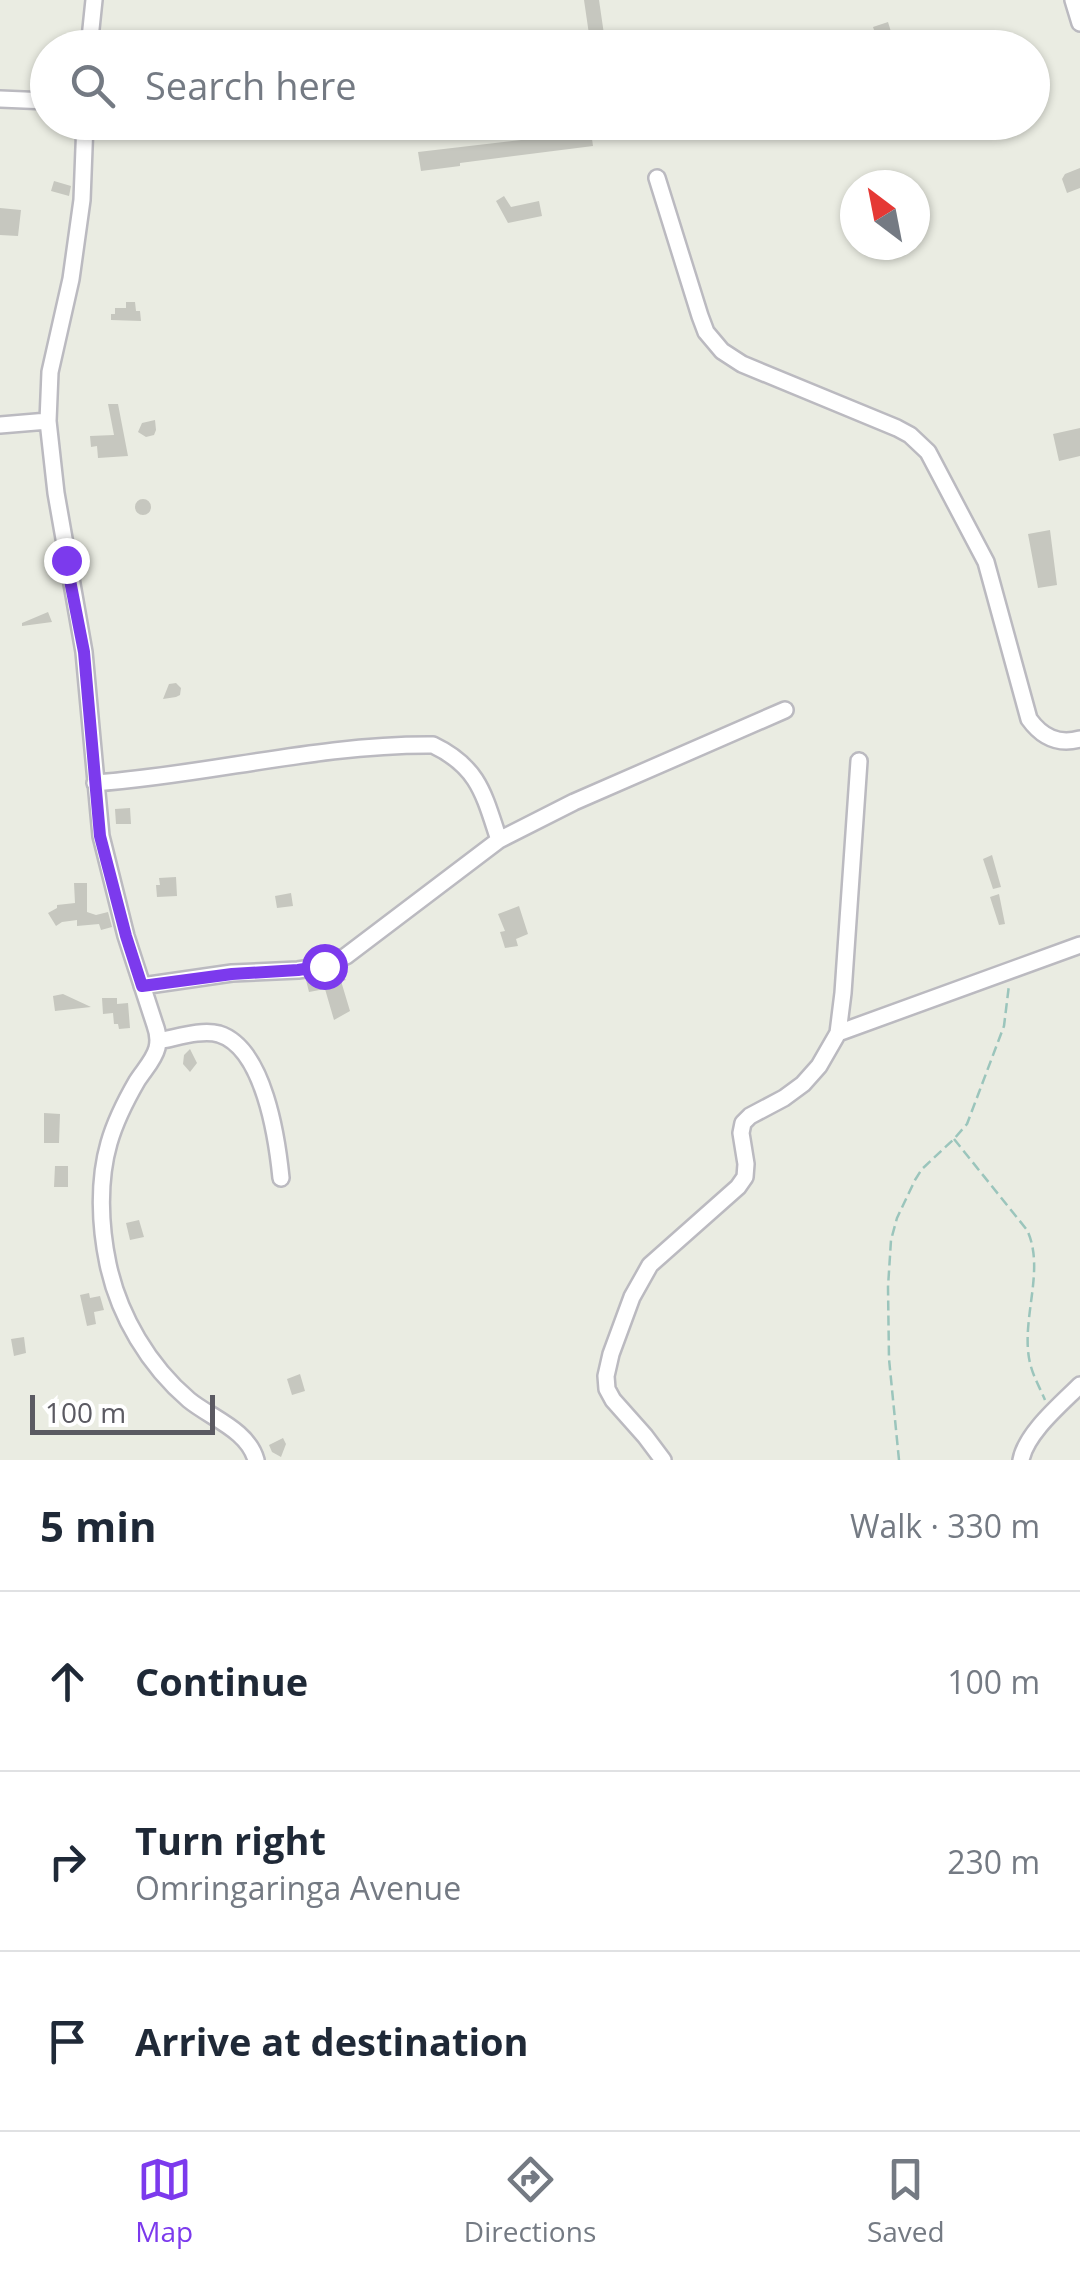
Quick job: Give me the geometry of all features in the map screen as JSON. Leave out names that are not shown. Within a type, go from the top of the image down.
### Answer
[{"type":"street","points":[[91,30],[94,0]]},
{"type":"street","points":[[1073,0],[1080,23]]},
{"type":"street","points":[[0,99],[30,100]]},
{"type":"street","points":[[85,140],[82,200],[71,279],[50,372],[48,421],[58,510],[84,652],[100,836],[158,1041],[155,1054],[122,1110],[103,1165],[108,1262],[122,1310],[154,1360],[172,1384],[250,1445],[256,1460]]},
{"type":"street","points":[[657,178],[700,316],[713,342],[742,364],[897,428],[920,444],[935,462],[986,562],[1029,719],[1037,730],[1054,740],[1080,739]]},
{"type":"street","points":[[0,425],[48,421]]},
{"type":"street","points":[[142,986],[324,966],[346,956],[499,840],[574,802],[785,710]]},
{"type":"street","points":[[95,783],[142,780],[295,755],[433,745],[467,767],[485,800],[499,840]]},
{"type":"street","points":[[663,1460],[607,1390],[611,1354],[632,1297],[650,1264],[746,1176],[741,1133],[744,1123],[802,1084],[819,1066],[838,1032],[859,761]]},
{"type":"street","points":[[838,1032],[1080,945]]},
{"type":"street","points":[[158,1041],[216,1033],[230,1039],[246,1056],[270,1110],[281,1178]]},
{"type":"street","points":[[1021,1460],[1032,1436],[1080,1385]]},
{"type":"path","points":[[899,1460],[888,1359],[888,1287],[896,1218],[914,1180],[954,1139],[974,1107],[1004,1026],[1011,968]]},
{"type":"path","points":[[954,1139],[1032,1240],[1030,1362],[1051,1415]]},
{"type":"building","points":[[584,0],[599,0],[603,30],[588,30]]},
{"type":"building","points":[[888,22],[890,30],[874,30],[873,27]]},
{"type":"building","points":[[522,140],[592,140],[593,146],[421,171],[418,152]]},
{"type":"building","points":[[1080,168],[1080,188],[1067,193],[1062,179]]},
{"type":"building","points":[[54,181],[71,186],[69,196],[51,191]]},
{"type":"building","points":[[504,196],[511,207],[539,201],[542,216],[508,223],[496,201]]},
{"type":"building","points":[[0,208],[21,210],[18,236],[0,235]]},
{"type":"building","points":[[126,302],[135,302],[141,321],[111,320],[115,308],[126,308]]},
{"type":"building","points":[[108,404],[118,404],[128,456],[98,458],[97,446],[91,447],[90,436],[114,435]]},
{"type":"building","points":[[155,420],[154,435],[146,437],[138,432],[142,423]]},
{"type":"building","points":[[1080,428],[1080,456],[1059,461],[1053,434]]},
{"type":"building","points":[[143,499],[151,507],[143,515],[135,507]]},
{"type":"building","points":[[1050,530],[1057,585],[1038,588],[1028,534]]},
{"type":"building","points":[[48,612],[52,622],[22,626],[22,623]]},
{"type":"building","points":[[176,683],[181,688],[180,695],[163,699],[169,684]]},
{"type":"building","points":[[130,808],[131,824],[116,824],[115,809]]},
{"type":"building","points":[[992,855],[1001,887],[993,889],[983,859]]},
{"type":"building","points":[[176,877],[177,896],[157,897],[159,878]]},
{"type":"building","points":[[74,883],[87,883],[87,912],[108,912],[112,927],[101,930],[99,924],[77,926],[77,920],[56,926],[48,913],[57,905],[75,903]]},
{"type":"building","points":[[291,893],[293,906],[277,908],[275,896]]},
{"type":"building","points":[[999,894],[1005,924],[999,925],[990,897]]},
{"type":"building","points":[[519,906],[528,934],[516,939],[518,946],[505,948],[500,932],[505,931],[498,914]]},
{"type":"building","points":[[338,972],[346,980],[341,981],[350,1011],[334,1020],[325,989],[309,992],[306,980]]},
{"type":"building","points":[[63,994],[91,1007],[55,1011],[53,996]]},
{"type":"building","points":[[102,998],[117,998],[117,1004],[128,1003],[130,1028],[119,1029],[113,1013],[103,1014]]},
{"type":"building","points":[[190,1049],[197,1063],[190,1072],[183,1064]]},
{"type":"building","points":[[44,1113],[60,1114],[59,1143],[44,1143]]},
{"type":"building","points":[[55,1166],[68,1166],[68,1187],[54,1187]]},
{"type":"building","points":[[139,1220],[144,1237],[130,1240],[126,1223]]},
{"type":"building","points":[[89,1293],[90,1298],[100,1296],[104,1310],[94,1312],[96,1324],[87,1326],[80,1295]]},
{"type":"building","points":[[24,1337],[26,1353],[14,1356],[11,1339]]},
{"type":"building","points":[[300,1374],[305,1391],[292,1395],[287,1379]]},
{"type":"building","points":[[283,1438],[286,1444],[281,1457],[269,1445]]},
{"type":"route","points":[[66,560],[90,698],[100,836],[142,986],[324,966]]}]
